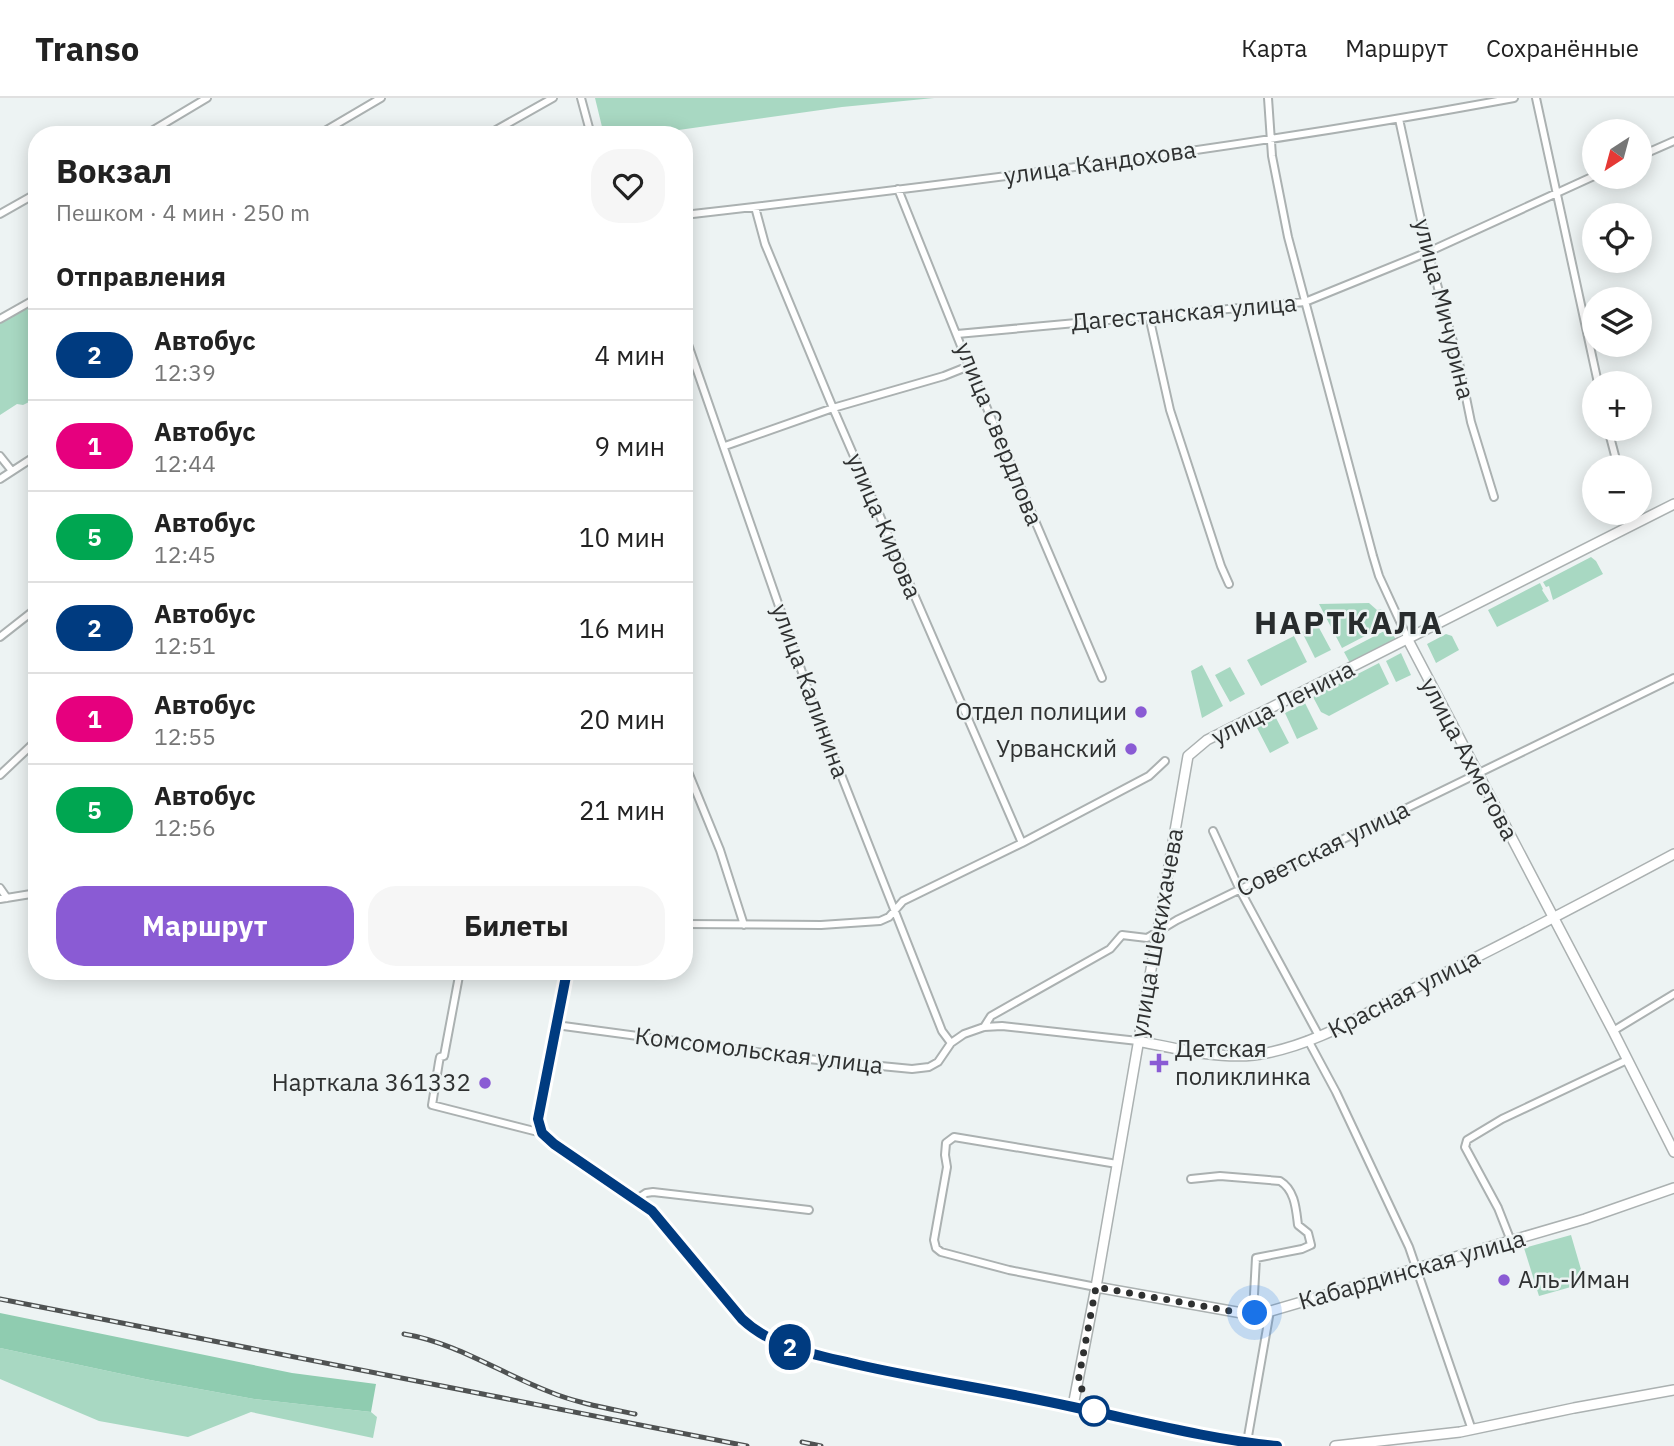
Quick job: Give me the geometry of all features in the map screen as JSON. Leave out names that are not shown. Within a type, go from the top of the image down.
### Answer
[{"type":"street","points":[[160,126],[207,98]]},
{"type":"street","points":[[333,126],[381,98]]},
{"type":"street","points":[[503,126],[553,98]]},
{"type":"street","points":[[581,98],[589,126]]},
{"type":"street","name":"улица Ахметова","points":[[1268,98],[1277,188],[1373,556],[1385,590],[1408,640],[1674,1152]]},
{"type":"street","name":"улица Кандохова","points":[[693,214],[1272,140],[1514,98]]},
{"type":"street","points":[[1536,98],[1595,371]]},
{"type":"street","name":"улица Мичурина","points":[[1399,119],[1428,252],[1456,350],[1471,422],[1494,497]]},
{"type":"street","points":[[1652,151],[1674,141]]},
{"type":"street","name":"Дагестанская улица","points":[[957,334],[1305,302],[1428,252],[1582,182]]},
{"type":"street","name":"улица Свердлова","points":[[898,189],[969,366],[1102,678]]},
{"type":"street","points":[[0,214],[28,197]]},
{"type":"street","name":"улица Кирова","points":[[755,207],[765,244],[1022,843]]},
{"type":"street","points":[[0,319],[28,303]]},
{"type":"street","points":[[1149,316],[1170,410],[1229,584]]},
{"type":"street","name":"улица Калинина","points":[[693,358],[812,701],[942,1031],[951,1043]]},
{"type":"street","points":[[725,446],[834,408],[944,376],[969,366]]},
{"type":"street","points":[[0,456],[12,471]]},
{"type":"street","points":[[0,479],[28,461]]},
{"type":"street","name":"улица Ленина","points":[[1192,751],[1208,740],[1674,505]]},
{"type":"street","points":[[0,637],[28,615]]},
{"type":"street","name":"Советская улица","points":[[984,1027],[991,1016],[1110,949],[1122,935],[1147,938],[1674,678]]},
{"type":"street","points":[[0,775],[28,749]]},
{"type":"street","name":"улица Шекихачева","points":[[1073,1406],[1096,1287],[1185,766],[1192,751]]},
{"type":"street","points":[[693,924],[821,925],[880,922],[904,901],[1149,776],[1165,761]]},
{"type":"street","points":[[693,784],[720,850],[744,925]]},
{"type":"street","points":[[1213,831],[1240,891],[1319,1037]]},
{"type":"street","name":"Красная улица","points":[[951,1043],[964,1034],[984,1027],[1002,1026],[1138,1041],[1209,1053],[1252,1055],[1308,1041],[1674,854]]},
{"type":"street","points":[[0,888],[3,899],[28,895]]},
{"type":"street","points":[[458,980],[432,1105],[542,1133],[657,1216],[742,1319],[772,1340],[806,1352],[883,1370],[1247,1443],[1278,1446]]},
{"type":"street","points":[[542,1133],[538,1119],[565,980]]},
{"type":"street","points":[[1613,1031],[1674,994]]},
{"type":"street","name":"Комсомольская улица","points":[[555,1026],[808,1059],[912,1069],[929,1067],[938,1062],[951,1043]]},
{"type":"street","points":[[1308,1041],[1342,1104],[1409,1247],[1472,1430]]},
{"type":"street","points":[[1511,1241],[1498,1208],[1465,1147],[1467,1140],[1502,1119],[1628,1060]]},
{"type":"street","name":"Кабардинская улица","points":[[1117,1164],[949,1139],[945,1149],[947,1167],[934,1240],[936,1248],[941,1252],[1009,1270],[1253,1313],[1269,1311],[1511,1241],[1674,1188]]},
{"type":"street","points":[[1191,1179],[1220,1177],[1280,1181],[1286,1185],[1295,1202],[1298,1225],[1308,1233],[1311,1245],[1256,1258],[1253,1313]]},
{"type":"street","points":[[637,1199],[646,1192],[653,1192],[809,1210]]},
{"type":"street","points":[[1247,1443],[1269,1311]]},
{"type":"street","points":[[1335,1446],[1472,1430],[1674,1390]]},
{"type":"green space","points":[[595,98],[934,98],[842,107],[693,128],[602,126]]},
{"type":"green space","points":[[28,307],[28,402],[17,404],[0,415],[0,323]]},
{"type":"green space","points":[[1591,557],[1603,574],[1553,600],[1549,586],[1546,587],[1543,582]]},
{"type":"green space","points":[[1540,583],[1549,601],[1497,627],[1488,610]]},
{"type":"green space","points":[[1369,603],[1377,610],[1381,609],[1388,624],[1342,648],[1319,604]]},
{"type":"green space","points":[[1317,624],[1331,650],[1315,658],[1302,632]]},
{"type":"green space","points":[[1390,628],[1396,640],[1350,663],[1344,652]]},
{"type":"green space","points":[[1446,634],[1452,636],[1459,650],[1436,663],[1427,644]]},
{"type":"green space","points":[[1294,636],[1307,662],[1261,686],[1247,660]]},
{"type":"green space","points":[[1401,653],[1411,675],[1396,682],[1386,661]]},
{"type":"green space","points":[[1379,663],[1389,684],[1329,716],[1321,712],[1313,697]]},
{"type":"green space","points":[[1202,665],[1223,706],[1202,718],[1191,671]]},
{"type":"green space","points":[[1230,667],[1245,694],[1230,702],[1215,675]]},
{"type":"green space","points":[[1305,703],[1318,729],[1297,739],[1285,713]]},
{"type":"green space","points":[[1275,716],[1289,743],[1270,753],[1256,726]]},
{"type":"green space","points":[[1571,1235],[1585,1283],[1539,1296],[1524,1248]]},
{"type":"green space","points":[[0,1313],[292,1373],[376,1384],[371,1412],[254,1399],[0,1348]]},
{"type":"green space","points":[[0,1348],[254,1399],[371,1412],[377,1417],[373,1438],[251,1412],[188,1437],[99,1421],[0,1379]]},
{"type":"railway","points":[[0,1299],[747,1446]]},
{"type":"railway","points":[[404,1334],[460,1351],[560,1396],[635,1414]]},
{"type":"railway","points":[[802,1442],[821,1446]]},
{"type":"bus line","name":"2","points":[[565,980],[538,1119],[542,1133],[546,1139],[652,1211],[742,1319],[758,1332],[790,1348],[883,1370],[1073,1406],[1215,1438],[1277,1446]]},
{"type":"place","name":"Отдел полиции","points":[[1141,712]]},
{"type":"place","name":"Урванский","points":[[1131,749]]},
{"type":"place","name":"Детская поликлинка","points":[[1159,1063]]},
{"type":"place","name":"Нарткала 361332","points":[[485,1083]]},
{"type":"place","name":"Аль-Иман","points":[[1504,1280]]},
{"type":"district","name":"НАРТКАЛА","points":[[1349,623]]},
{"type":"route","points":[[1094,1411],[1078,1382],[1096,1287],[1255,1313]]}]
